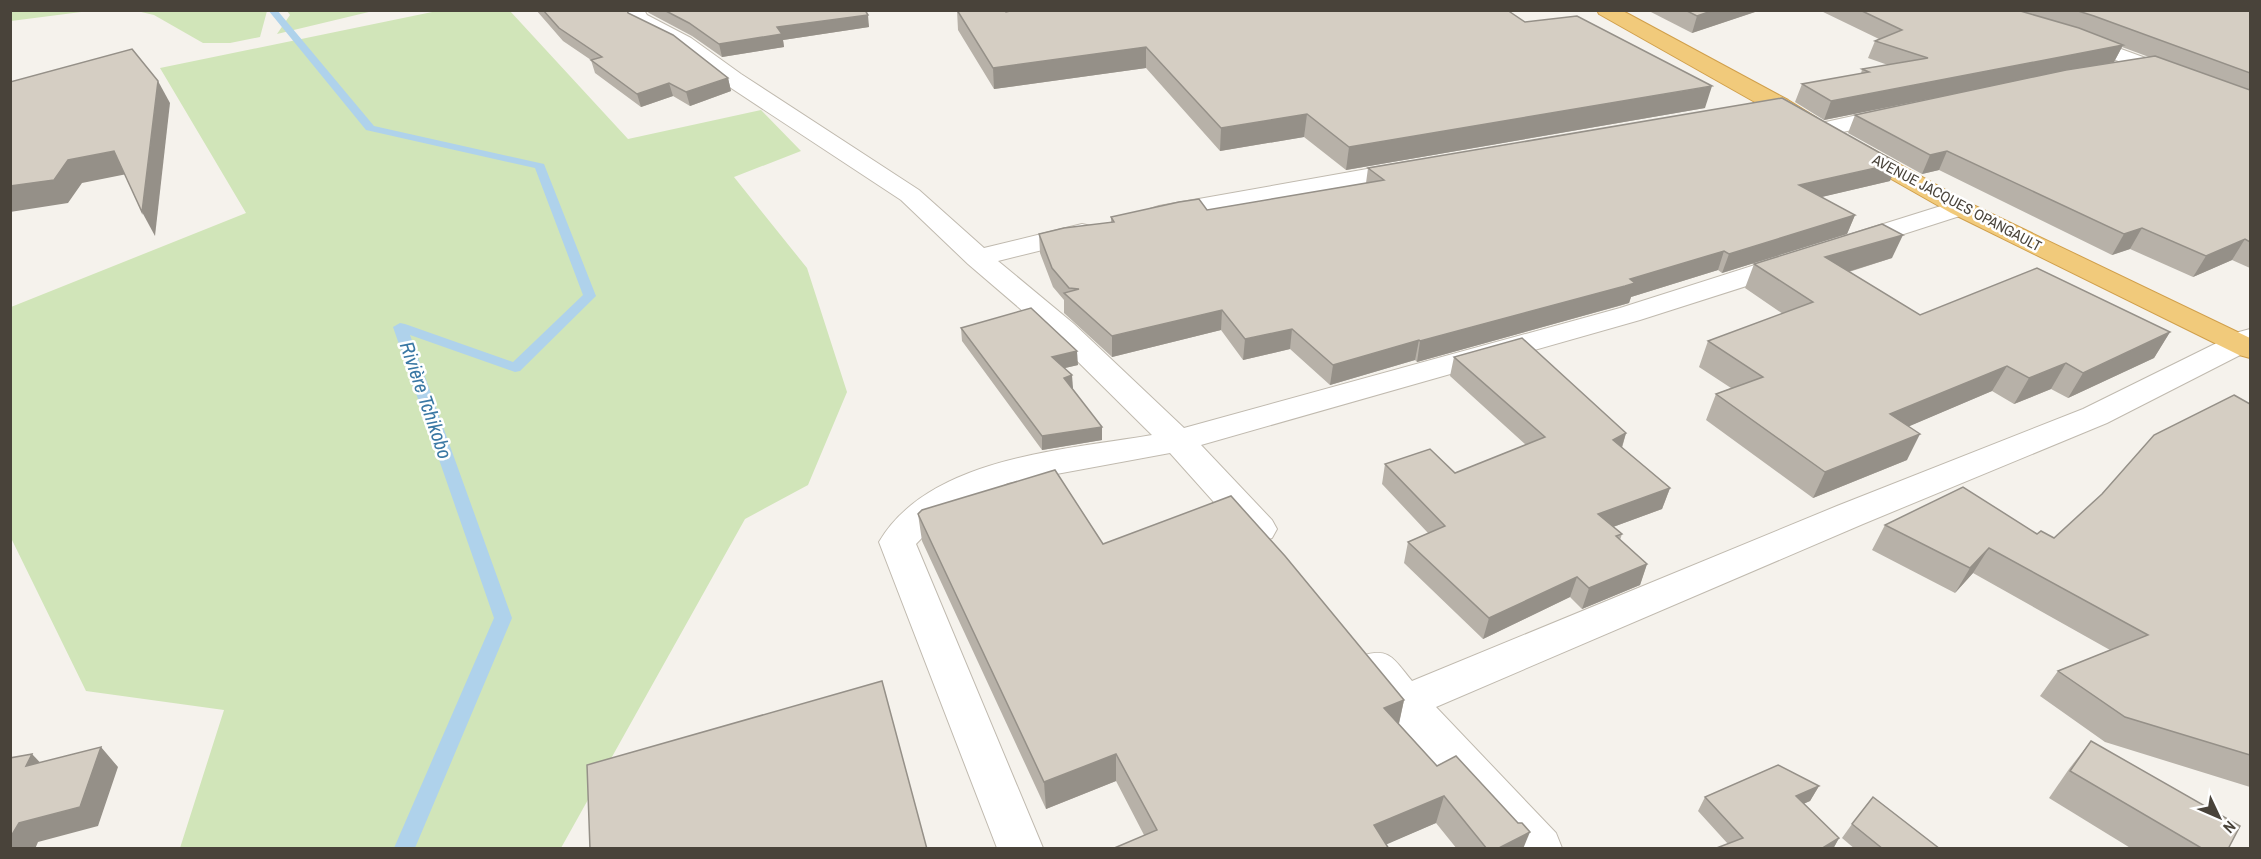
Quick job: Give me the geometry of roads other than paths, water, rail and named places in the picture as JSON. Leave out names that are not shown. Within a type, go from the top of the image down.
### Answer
[{"type":"highway","name":"AVENUE JACQUES OPANGAULT","points":[[1606,10],[1780,105],[1820,130],[1960,208],[2248,344]]},
{"type":"street","points":[[634,10],[639,19],[684,42],[733,79],[910,195],[978,258],[1063,330],[1178,441],[1281,553]]},
{"type":"street","points":[[2056,33],[2250,103]]},
{"type":"street","points":[[2101,73],[2146,65]]},
{"type":"street","points":[[1745,111],[1780,105]]},
{"type":"street","points":[[1820,130],[1910,111]]},
{"type":"street","points":[[1135,220],[1191,207],[1438,164]]},
{"type":"street","points":[[1020,849],[897,542],[933,505],[999,473],[1178,441],[1630,314],[1960,208]]},
{"type":"street","points":[[978,258],[1101,228]]},
{"type":"street","points":[[1405,702],[1850,514],[2095,416],[2248,344]]},
{"type":"street","points":[[1355,641],[1405,702],[1539,849]]},
{"type":"waterway","name":"Rivière Tchikobo","points":[[272,10],[370,128],[540,166],[590,296],[515,368],[400,327],[503,618],[405,848]]}]
